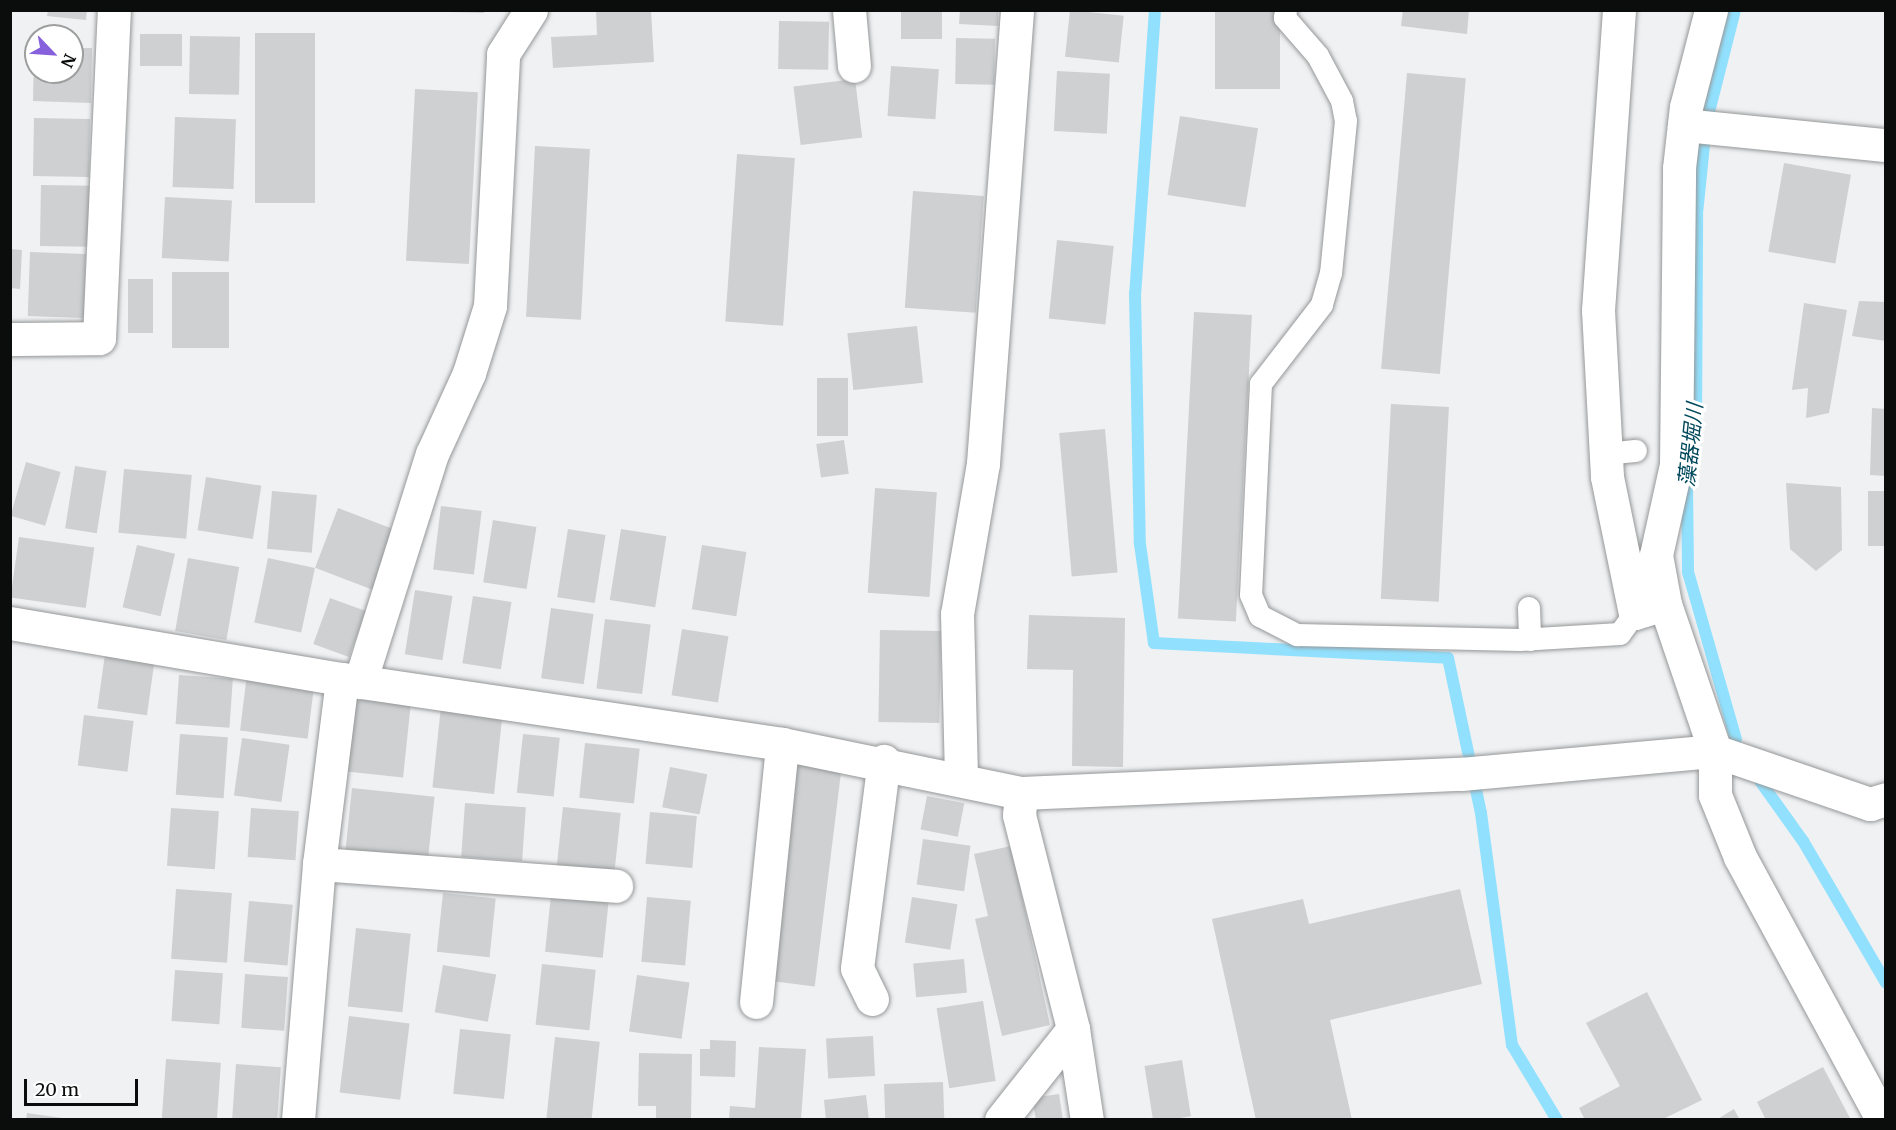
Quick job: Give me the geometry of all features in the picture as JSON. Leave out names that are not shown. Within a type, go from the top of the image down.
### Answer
[{"type":"street","points":[[10,339],[99,338],[114,10]]},
{"type":"street","points":[[298,1119],[319,864],[351,680],[432,454],[469,373],[490,306],[503,54],[531,10]]},
{"type":"street","points":[[849,10],[854,66]]},
{"type":"street","points":[[961,777],[957,614],[983,463],[1017,10]]},
{"type":"street","points":[[1619,10],[1598,310],[1650,609],[1715,751],[1715,795],[1740,857],[1883,1119]]},
{"type":"street","points":[[1650,609],[1656,555],[1676,465],[1684,125],[1712,10]]},
{"type":"street","points":[[1684,125],[1886,145]]},
{"type":"street","points":[[10,623],[351,680],[884,761],[961,777],[1021,793],[1450,774],[1715,751],[1870,804],[1886,799]]},
{"type":"street","points":[[756,1002],[782,744]]},
{"type":"street","points":[[872,999],[857,968],[884,761]]},
{"type":"street","points":[[1021,793],[1019,815],[1072,1029],[1087,1119]]},
{"type":"street","points":[[319,864],[616,886]]},
{"type":"street","points":[[1001,1119],[1072,1029]]},
{"type":"lane","points":[[1286,10],[1285,18],[1318,56],[1342,101],[1346,122],[1331,273],[1322,305],[1261,384],[1251,595],[1260,616],[1297,635],[1530,640],[1620,634],[1650,609]]},
{"type":"lane","points":[[1529,608],[1530,640]]},
{"type":"building","points":[[48,10],[87,10],[86,20],[47,16]]},
{"type":"building","points":[[448,10],[484,10],[484,13],[448,12]]},
{"type":"building","points":[[596,10],[651,10],[654,62],[553,68],[551,37],[597,35]]},
{"type":"building","points":[[901,10],[942,10],[942,39],[901,39]]},
{"type":"building","points":[[960,10],[998,10],[998,26],[959,24]]},
{"type":"building","points":[[1070,10],[1124,16],[1119,62],[1065,57]]},
{"type":"building","points":[[1215,10],[1280,10],[1280,89],[1215,89]]},
{"type":"building","points":[[1403,10],[1469,10],[1467,34],[1401,26]]},
{"type":"building","points":[[779,21],[829,22],[828,70],[778,69]]},
{"type":"building","points":[[255,33],[315,33],[315,203],[255,203]]},
{"type":"building","points":[[140,34],[182,34],[182,66],[140,66]]},
{"type":"building","points":[[190,36],[240,37],[239,95],[189,94]]},
{"type":"building","points":[[956,38],[995,39],[994,85],[955,84]]},
{"type":"building","points":[[84,48],[92,48],[91,103],[33,101],[33,84],[84,84]]},
{"type":"building","points":[[891,66],[939,69],[935,119],[888,116]]},
{"type":"building","points":[[1057,71],[1110,74],[1107,134],[1054,131]]},
{"type":"building","points":[[1407,73],[1466,78],[1440,374],[1381,369]]},
{"type":"building","points":[[855,79],[862,138],[801,145],[793,87]]},
{"type":"building","points":[[415,89],[478,92],[469,264],[406,261]]},
{"type":"building","points":[[1180,116],[1258,128],[1246,207],[1167,195]]},
{"type":"building","points":[[175,117],[236,119],[234,189],[173,187]]},
{"type":"building","points":[[34,118],[90,119],[89,177],[33,176]]},
{"type":"building","points":[[535,146],[590,149],[581,320],[526,317]]},
{"type":"building","points":[[737,154],[795,158],[783,326],[725,322]]},
{"type":"building","points":[[1784,163],[1851,175],[1835,263],[1768,252]]},
{"type":"building","points":[[41,185],[91,186],[90,247],[40,246]]},
{"type":"building","points":[[913,191],[984,196],[976,313],[905,308]]},
{"type":"building","points":[[165,197],[232,201],[229,261],[162,258]]},
{"type":"building","points":[[1057,240],[1114,246],[1105,325],[1049,319]]},
{"type":"building","points":[[10,249],[22,250],[20,289],[10,288]]},
{"type":"building","points":[[30,252],[86,254],[84,318],[28,316]]},
{"type":"building","points":[[172,272],[229,272],[229,348],[172,348]]},
{"type":"building","points":[[128,279],[153,279],[153,333],[128,333]]},
{"type":"building","points":[[1859,301],[1886,302],[1886,341],[1852,336]]},
{"type":"building","points":[[1804,303],[1847,310],[1829,413],[1806,418],[1808,388],[1792,390]]},
{"type":"building","points":[[1194,312],[1252,315],[1236,622],[1178,619]]},
{"type":"building","points":[[917,326],[923,383],[853,390],[847,333]]},
{"type":"building","points":[[817,378],[848,378],[848,436],[817,436]]},
{"type":"building","points":[[1391,404],[1449,407],[1439,602],[1381,599]]},
{"type":"building","points":[[1872,408],[1886,409],[1886,476],[1870,475]]},
{"type":"building","points":[[1105,429],[1118,572],[1072,576],[1059,433]]},
{"type":"building","points":[[844,440],[849,474],[821,478],[816,444]]},
{"type":"building","points":[[26,462],[61,472],[45,526],[11,516]]},
{"type":"building","points":[[75,466],[107,471],[97,533],[65,528]]},
{"type":"building","points":[[124,469],[192,475],[186,539],[118,533]]},
{"type":"building","points":[[206,477],[261,486],[253,539],[198,530]]},
{"type":"building","points":[[1786,483],[1841,487],[1842,550],[1816,571],[1790,549]]},
{"type":"building","points":[[875,488],[937,492],[930,597],[868,593]]},
{"type":"building","points":[[272,491],[317,495],[312,553],[267,549]]},
{"type":"building","points":[[1868,491],[1886,491],[1886,546],[1868,546]]},
{"type":"building","points":[[441,506],[482,511],[474,575],[433,570]]},
{"type":"building","points":[[338,508],[397,531],[374,590],[315,568]]},
{"type":"building","points":[[493,520],[536,527],[527,589],[483,582]]},
{"type":"building","points":[[568,529],[606,535],[595,603],[557,597]]},
{"type":"building","points":[[621,529],[666,536],[655,607],[610,600]]},
{"type":"building","points":[[19,537],[94,548],[86,608],[11,597]]},
{"type":"building","points":[[137,545],[175,554],[161,616],[123,607]]},
{"type":"building","points":[[702,545],[746,552],[736,616],[692,609]]},
{"type":"building","points":[[188,558],[239,567],[226,640],[175,631]]},
{"type":"building","points":[[268,558],[315,568],[301,633],[254,623]]},
{"type":"building","points":[[415,590],[453,596],[442,660],[405,654]]},
{"type":"building","points":[[473,596],[512,602],[501,669],[462,663]]},
{"type":"building","points":[[330,598],[366,611],[349,657],[313,644]]},
{"type":"building","points":[[551,608],[594,614],[584,684],[541,678]]},
{"type":"building","points":[[1029,615],[1125,618],[1123,767],[1072,766],[1073,670],[1027,669]]},
{"type":"building","points":[[605,619],[651,625],[642,694],[596,688]]},
{"type":"building","points":[[682,629],[728,636],[718,703],[672,695]]},
{"type":"building","points":[[880,630],[941,631],[939,723],[878,722]]},
{"type":"building","points":[[106,647],[156,654],[147,715],[97,708]]},
{"type":"building","points":[[247,674],[314,682],[308,739],[240,731]]},
{"type":"building","points":[[179,675],[233,679],[229,728],[176,724]]},
{"type":"building","points":[[354,699],[411,705],[403,778],[346,772]]},
{"type":"building","points":[[441,706],[503,712],[494,794],[432,788]]},
{"type":"building","points":[[84,715],[134,721],[127,772],[78,766]]},
{"type":"building","points":[[180,734],[228,737],[224,798],[176,795]]},
{"type":"building","points":[[523,734],[560,738],[554,797],[517,793]]},
{"type":"building","points":[[242,738],[290,745],[281,802],[234,795]]},
{"type":"building","points":[[585,743],[640,749],[634,803],[579,798]]},
{"type":"building","points":[[793,753],[843,759],[815,986],[765,980]]},
{"type":"building","points":[[670,767],[707,774],[699,814],[662,807]]},
{"type":"building","points":[[352,788],[435,797],[428,858],[346,850]]},
{"type":"building","points":[[927,796],[964,803],[958,837],[921,829]]},
{"type":"building","points":[[465,803],[526,807],[522,861],[461,857]]},
{"type":"building","points":[[563,807],[621,813],[614,873],[557,867]]},
{"type":"building","points":[[171,808],[219,811],[215,869],[167,866]]},
{"type":"building","points":[[251,808],[299,811],[295,860],[248,857]]},
{"type":"building","points":[[650,812],[697,816],[692,868],[645,864]]},
{"type":"building","points":[[923,839],[971,846],[964,891],[917,885]]},
{"type":"building","points":[[1011,846],[1050,1025],[1002,1036],[975,919],[988,916],[974,854]]},
{"type":"building","points":[[176,889],[232,893],[227,963],[171,959]]},
{"type":"building","points":[[1460,889],[1482,984],[1330,1020],[1352,1120],[1256,1120],[1212,919],[1303,899],[1309,924]]},
{"type":"building","points":[[443,893],[496,899],[490,957],[437,952]]},
{"type":"building","points":[[551,895],[609,901],[603,958],[545,952]]},
{"type":"building","points":[[647,897],[691,901],[685,966],[641,962]]},
{"type":"building","points":[[912,897],[957,904],[950,950],[905,942]]},
{"type":"building","points":[[249,901],[293,905],[288,966],[244,962]]},
{"type":"building","points":[[356,928],[411,934],[402,1012],[348,1007]]},
{"type":"building","points":[[964,959],[967,993],[916,997],[913,963]]},
{"type":"building","points":[[542,964],[596,970],[589,1030],[536,1025]]},
{"type":"building","points":[[443,965],[496,974],[488,1022],[435,1012]]},
{"type":"building","points":[[175,970],[223,973],[219,1024],[171,1021]]},
{"type":"building","points":[[245,974],[288,977],[284,1031],[241,1028]]},
{"type":"building","points":[[637,975],[689,982],[682,1039],[629,1031]]},
{"type":"building","points":[[1647,992],[1702,1100],[1661,1120],[1585,1120],[1579,1108],[1620,1086],[1586,1023]]},
{"type":"building","points":[[983,1001],[996,1081],[949,1088],[937,1008]]},
{"type":"building","points":[[349,1016],[410,1023],[400,1100],[340,1092]]},
{"type":"building","points":[[460,1029],[511,1034],[504,1099],[453,1094]]},
{"type":"building","points":[[873,1036],[875,1076],[828,1078],[826,1038]]},
{"type":"building","points":[[555,1037],[600,1042],[592,1120],[546,1120]]},
{"type":"building","points":[[710,1040],[736,1041],[735,1077],[700,1076],[700,1049],[710,1049]]},
{"type":"building","points":[[759,1047],[806,1049],[801,1120],[729,1120],[730,1106],[755,1108]]},
{"type":"building","points":[[639,1053],[692,1054],[691,1120],[656,1120],[656,1106],[638,1106]]},
{"type":"building","points":[[166,1059],[221,1063],[217,1120],[162,1120]]},
{"type":"building","points":[[1182,1060],[1191,1116],[1153,1120],[1144,1066]]},
{"type":"building","points":[[236,1064],[281,1067],[277,1120],[232,1120]]},
{"type":"building","points":[[1823,1067],[1851,1120],[1766,1120],[1757,1102]]},
{"type":"building","points":[[943,1082],[944,1120],[885,1120],[884,1084]]},
{"type":"building","points":[[1059,1094],[1063,1120],[1036,1120],[1032,1098]]},
{"type":"building","points":[[866,1095],[869,1120],[826,1120],[824,1100]]},
{"type":"building","points":[[1734,1109],[1740,1120],[1716,1120]]},
{"type":"building","points":[[27,1113],[62,1118],[62,1120],[26,1120]]},
{"type":"waterway","points":[[1155,10],[1135,293],[1140,544],[1154,643],[1448,658],[1481,813],[1512,1045],[1557,1120]]},
{"type":"waterway","name":"藻器堀川","points":[[1708,116],[1735,10]]},
{"type":"waterway","name":"藻器堀川","points":[[1690,469],[1696,431],[1697,214],[1704,145]]},
{"type":"waterway","name":"藻器堀川","points":[[1687,486],[1688,572],[1736,739]]},
{"type":"waterway","name":"藻器堀川","points":[[1760,781],[1803,841],[1886,983]]}]
